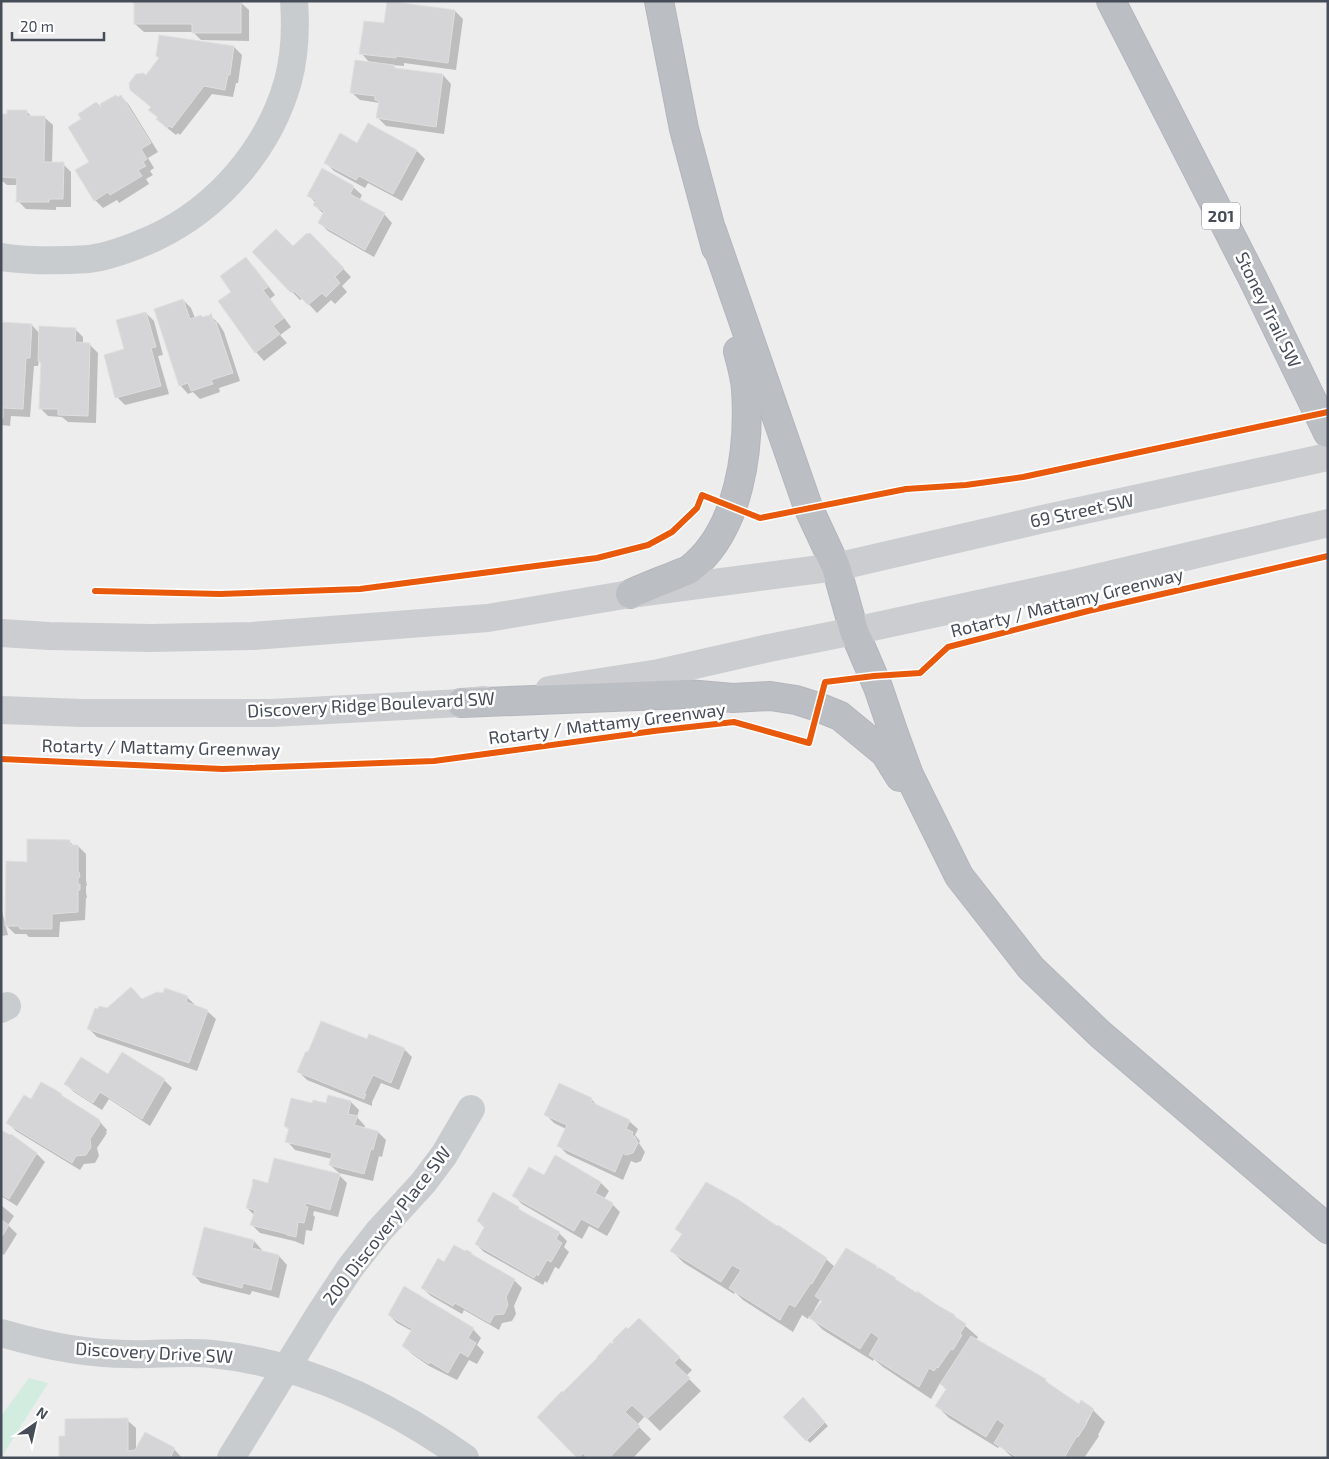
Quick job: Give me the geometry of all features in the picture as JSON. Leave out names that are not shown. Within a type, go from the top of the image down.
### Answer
[{"type":"highway","points":[[630,594],[688,570],[707,552],[722,532],[732,507],[740,478],[744,450],[746,387],[712,231],[684,129],[659,1]]},
{"type":"highway","name":"Stoney Trail SW","points":[[1111,1],[1250,273],[1328,433]]},
{"type":"highway","points":[[712,231],[808,508],[836,567],[854,632],[878,687],[909,774],[960,876]]},
{"type":"highway","points":[[461,703],[687,694],[732,698],[770,696],[796,700],[840,716],[885,753],[960,876],[1031,968],[1100,1034],[1328,1229]]},
{"type":"street","points":[[1,257],[60,259],[90,258],[111,254],[139,245],[170,231],[193,216],[230,184],[251,158],[268,131],[288,80],[295,38],[294,1]]},
{"type":"street","name":"69 Street SW","points":[[836,567],[1043,519],[1328,457]]},
{"type":"street","points":[[854,632],[1075,583],[1328,523]]},
{"type":"street","points":[[1,633],[150,638],[252,636],[488,618],[630,594],[836,567]]},
{"type":"street","name":"Discovery Ridge Boulevard SW","points":[[1,710],[82,713],[272,713],[461,703],[659,673],[769,648],[854,632]]},
{"type":"street","name":"200 Discovery Place SW","points":[[231,1458],[350,1268],[379,1231],[423,1184],[444,1155],[471,1109]]},
{"type":"street","name":"Discovery Drive SW","points":[[1,1333],[40,1345],[96,1352],[210,1354],[248,1359],[287,1368],[363,1398],[442,1442],[465,1458]]},
{"type":"green space","points":[[29,1378],[48,1383],[1,1458],[1,1416]]},
{"type":"building","points":[[133,1],[241,1],[241,33],[192,33],[192,24],[134,24]]},
{"type":"building","points":[[387,1],[455,10],[448,63],[396,56],[396,58],[359,54],[364,21],[384,23]]},
{"type":"building","points":[[159,35],[234,46],[230,75],[228,75],[225,90],[204,86],[172,128],[169,126],[167,128],[156,119],[158,117],[148,110],[151,107],[130,90],[129,83],[136,74],[143,73],[146,75],[159,58],[156,56]]},
{"type":"building","points":[[355,60],[394,65],[394,68],[443,74],[436,127],[376,118],[379,101],[375,100],[375,96],[350,93]]},
{"type":"building","points":[[116,95],[118,97],[121,95],[151,143],[141,149],[147,159],[143,162],[146,166],[138,170],[142,176],[110,195],[108,192],[94,201],[75,170],[89,162],[68,127],[81,119],[78,114],[96,102],[101,107],[100,104]]},
{"type":"building","points":[[7,110],[27,110],[27,116],[45,116],[44,162],[64,162],[63,199],[49,199],[49,202],[16,202],[17,178],[1,177],[1,114],[7,114]]},
{"type":"building","points":[[368,123],[417,150],[393,194],[359,176],[356,180],[324,163],[340,133],[357,143]]},
{"type":"building","points":[[322,168],[354,186],[350,194],[385,213],[365,250],[318,223],[324,211],[313,205],[316,200],[307,196]]},
{"type":"building","points":[[276,229],[293,246],[307,233],[310,233],[344,268],[335,277],[340,283],[326,297],[322,293],[308,305],[294,291],[291,293],[252,252]]},
{"type":"building","points":[[246,257],[268,287],[263,290],[284,318],[273,326],[280,334],[255,353],[218,301],[231,292],[220,276]]},
{"type":"building","points":[[183,299],[190,319],[201,315],[202,317],[210,315],[211,313],[214,322],[216,322],[233,373],[211,380],[213,384],[191,391],[188,383],[179,386],[154,309]]},
{"type":"building","points":[[146,312],[156,347],[151,348],[161,386],[115,398],[104,355],[124,349],[116,320]]},
{"type":"building","points":[[1,322],[32,324],[30,358],[26,358],[23,409],[3,408],[3,418],[1,418]]},
{"type":"building","points":[[39,326],[76,328],[75,342],[90,343],[88,416],[58,415],[58,409],[39,409],[41,362],[38,361]]},
{"type":"building","points":[[27,839],[70,840],[70,845],[78,845],[78,872],[80,877],[78,878],[78,885],[80,884],[80,890],[78,890],[78,912],[52,914],[52,929],[20,929],[19,926],[5,926],[6,861],[27,862]]},
{"type":"building","points":[[131,987],[142,999],[157,992],[163,993],[165,988],[188,996],[186,1002],[208,1010],[189,1063],[87,1029],[95,1008],[98,1009],[99,1006],[107,1008]]},
{"type":"building","points":[[321,1021],[367,1039],[369,1034],[405,1048],[391,1083],[373,1075],[364,1094],[366,1094],[364,1099],[297,1072]]},
{"type":"building","points":[[122,1052],[165,1079],[142,1119],[100,1092],[93,1103],[64,1084],[81,1057],[108,1074]]},
{"type":"building","points":[[41,1082],[100,1120],[98,1123],[100,1124],[90,1139],[91,1147],[86,1155],[76,1156],[72,1163],[6,1123],[24,1095],[31,1099]]},
{"type":"building","points":[[559,1083],[592,1098],[591,1102],[630,1120],[626,1129],[633,1132],[632,1135],[638,1143],[633,1153],[626,1155],[623,1153],[615,1172],[557,1146],[567,1125],[544,1115]]},
{"type":"building","points":[[328,1095],[351,1101],[348,1114],[358,1116],[354,1125],[378,1131],[364,1174],[329,1165],[332,1153],[285,1142],[289,1128],[284,1126],[291,1098],[312,1103],[313,1100],[326,1103]]},
{"type":"building","points":[[1,1130],[11,1134],[37,1153],[9,1199],[1,1194]]},
{"type":"building","points":[[555,1155],[601,1182],[595,1193],[613,1203],[598,1228],[581,1219],[574,1231],[512,1196],[529,1167],[544,1175]]},
{"type":"building","points":[[274,1158],[340,1174],[330,1210],[306,1203],[305,1207],[308,1207],[304,1223],[298,1222],[296,1237],[250,1225],[255,1210],[246,1208],[253,1179],[268,1183]]},
{"type":"building","points":[[706,1182],[739,1200],[827,1258],[812,1284],[795,1307],[789,1304],[780,1320],[729,1288],[741,1270],[732,1265],[721,1282],[670,1251],[682,1234],[675,1229]]},
{"type":"building","points":[[493,1192],[519,1207],[518,1209],[560,1232],[556,1239],[562,1243],[551,1262],[547,1260],[538,1276],[536,1274],[534,1278],[475,1244],[485,1226],[477,1221]]},
{"type":"building","points":[[1,1220],[9,1225],[1,1238]]},
{"type":"building","points":[[204,1227],[254,1240],[252,1248],[279,1255],[271,1290],[243,1283],[242,1288],[192,1275]]},
{"type":"building","points":[[454,1245],[465,1251],[467,1250],[515,1279],[506,1297],[508,1305],[504,1314],[494,1315],[490,1323],[455,1303],[453,1306],[421,1288],[438,1258],[444,1262]]},
{"type":"building","points":[[846,1248],[955,1315],[966,1324],[953,1350],[951,1349],[934,1371],[929,1368],[919,1387],[869,1355],[879,1338],[871,1332],[860,1349],[809,1318],[822,1301],[815,1296]]},
{"type":"building","points":[[404,1286],[474,1328],[468,1338],[476,1343],[468,1357],[460,1352],[448,1373],[430,1362],[429,1364],[402,1346],[412,1329],[388,1315]]},
{"type":"building","points":[[639,1318],[680,1357],[674,1363],[690,1378],[647,1419],[632,1405],[625,1412],[640,1426],[609,1458],[587,1458],[583,1453],[577,1458],[537,1417],[611,1342],[612,1344],[614,1342],[612,1341],[626,1327],[628,1329]]},
{"type":"building","points":[[971,1336],[1046,1379],[1045,1381],[1079,1404],[1081,1400],[1094,1409],[1064,1458],[1018,1458],[994,1443],[1005,1425],[997,1419],[986,1437],[935,1406],[947,1388],[940,1384]]},
{"type":"building","points":[[803,1397],[825,1422],[806,1441],[783,1417]]},
{"type":"building","points":[[128,1418],[128,1451],[135,1450],[145,1432],[175,1448],[170,1458],[59,1458],[59,1436],[65,1436],[65,1419]]},
{"type":"cycle path","points":[[95,591],[220,594],[360,589],[597,558],[648,545],[672,532],[697,508],[702,495],[760,518],[906,489],[966,485],[1023,477],[1328,412]]},
{"type":"cycle path","name":"Rotarty / Mattamy Greenway","points":[[1,759],[223,769],[434,761],[734,722],[809,743],[825,682],[920,673],[948,647],[1088,611],[1328,556]]}]
